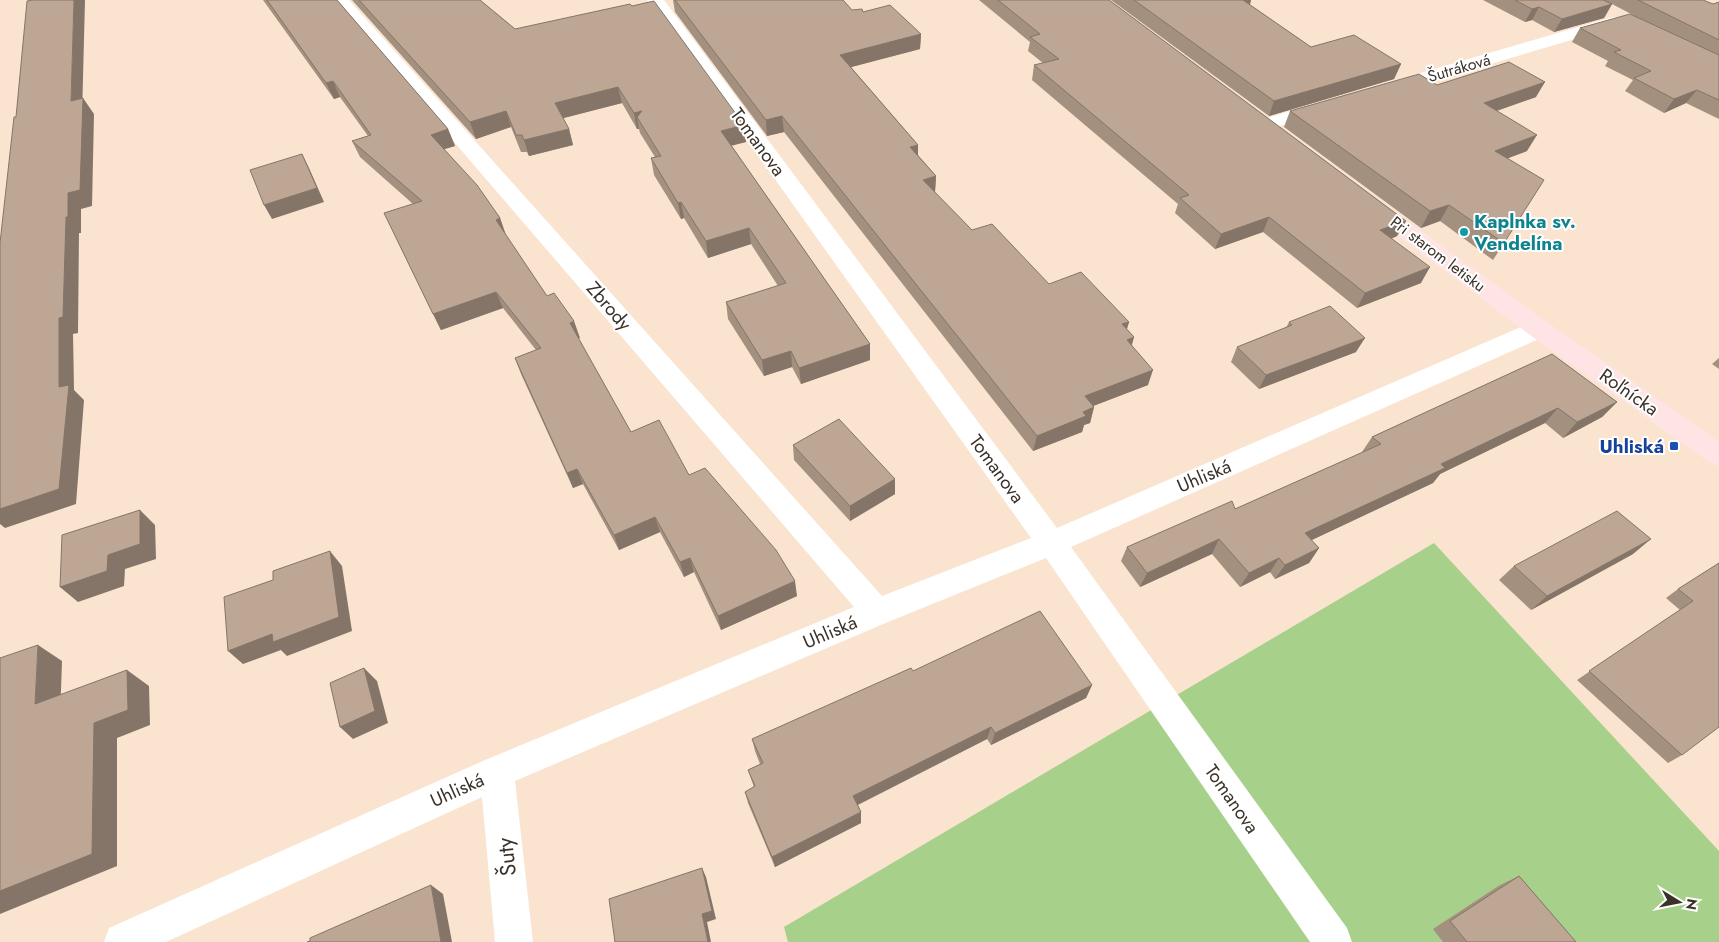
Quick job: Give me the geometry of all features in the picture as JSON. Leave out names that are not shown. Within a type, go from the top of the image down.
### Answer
[{"type":"street","name":"Zbrody","points":[[340,0],[878,612]]},
{"type":"street","name":"Tomanova","points":[[655,0],[1051,542],[1333,942]]},
{"type":"street","name":"Šutráková","points":[[1376,92],[1629,21],[1602,8]]},
{"type":"street","points":[[1288,143],[1256,119],[1337,103]]},
{"type":"street","name":"Pri starom letisku","points":[[1358,195],[1539,329]]},
{"type":"street","name":"Uhliská","points":[[123,942],[497,772],[878,612],[1051,542],[1539,329]]},
{"type":"street","name":"Roľnícka","points":[[1539,329],[1719,455]]},
{"type":"street","name":"Šuty","points":[[497,772],[514,942]]},
{"type":"green space","points":[[1434,543],[1719,851],[1719,942],[788,942],[784,927]]},
{"type":"building","points":[[74,0],[71,101],[83,98],[80,190],[68,193],[63,317],[59,318],[59,387],[69,385],[59,489],[0,509],[0,243],[14,117],[16,117],[27,1]]},
{"type":"building","points":[[267,0],[337,0],[448,129],[431,135],[477,185],[500,218],[496,220],[547,296],[554,293],[574,321],[570,323],[631,432],[659,420],[689,475],[705,468],[776,550],[795,581],[718,616],[690,558],[680,562],[655,517],[614,535],[577,469],[567,473],[515,358],[541,348],[496,292],[433,314],[384,213],[422,201],[352,141],[371,135],[333,81],[326,83]]},
{"type":"building","points":[[359,0],[480,0],[515,29],[630,4],[632,6],[654,1],[744,125],[721,131],[870,344],[799,368],[791,351],[762,360],[726,302],[786,283],[749,228],[706,241],[681,202],[678,203],[651,158],[661,156],[637,117],[642,111],[634,113],[618,87],[555,103],[569,129],[524,140],[522,135],[516,135],[506,111],[470,122]]},
{"type":"building","points":[[675,0],[843,0],[852,10],[862,9],[863,12],[890,5],[921,34],[840,55],[918,145],[910,147],[936,176],[923,180],[972,230],[992,224],[1049,284],[1081,272],[1129,322],[1122,324],[1134,337],[1127,340],[1153,370],[1085,396],[1094,407],[1083,412],[1086,416],[1037,436],[782,116],[766,120]]},
{"type":"building","points":[[998,0],[1109,0],[1406,221],[1380,230],[1430,267],[1365,293],[1269,217],[1221,234],[1180,198],[1189,195],[1034,65],[1059,59],[1030,37],[1040,34]]},
{"type":"building","points":[[1134,0],[1243,0],[1311,47],[1354,35],[1401,64],[1274,101]]},
{"type":"building","points":[[1515,0],[1603,0],[1612,4],[1562,19],[1539,7],[1532,9]]},
{"type":"building","points":[[1638,0],[1703,0],[1713,4],[1719,2],[1719,40]]},
{"type":"building","points":[[1630,14],[1719,55],[1719,100],[1697,90],[1674,99],[1634,78],[1651,71],[1614,52],[1621,50],[1580,28]]},
{"type":"building","points":[[1509,62],[1545,82],[1484,103],[1537,135],[1495,151],[1544,180],[1504,243],[1449,205],[1430,211],[1290,111],[1419,74],[1437,85]]},
{"type":"building","points":[[302,154],[317,188],[264,205],[250,170]]},
{"type":"building","points":[[1330,306],[1365,338],[1266,375],[1237,347],[1292,325],[1289,322]]},
{"type":"building","points":[[1552,354],[1617,402],[1577,422],[1558,408],[1441,464],[1445,468],[1305,533],[1319,548],[1285,565],[1279,558],[1249,573],[1219,539],[1147,573],[1127,547],[1232,501],[1235,509],[1381,444],[1372,437]]},
{"type":"building","points":[[839,419],[895,479],[850,506],[793,445]]},
{"type":"building","points":[[140,510],[140,544],[108,555],[107,571],[60,587],[62,535]]},
{"type":"building","points":[[1617,511],[1651,539],[1547,596],[1514,566]]},
{"type":"building","points":[[330,551],[339,617],[273,642],[272,634],[228,651],[224,597],[273,580],[273,571]]},
{"type":"building","points":[[1719,563],[1719,727],[1682,755],[1589,671],[1693,601],[1678,589]]},
{"type":"building","points":[[1040,611],[1092,685],[995,733],[991,727],[853,796],[861,812],[772,857],[745,792],[755,786],[748,770],[763,763],[752,739],[911,668],[913,671]]},
{"type":"building","points":[[38,645],[35,704],[127,670],[128,710],[94,723],[92,854],[0,891],[0,658]]},
{"type":"building","points":[[364,668],[375,711],[340,727],[330,683]]},
{"type":"building","points":[[702,868],[712,911],[702,914],[708,942],[615,942],[609,899]]},
{"type":"building","points":[[1519,876],[1576,942],[1467,942],[1450,921]]},
{"type":"building","points":[[431,885],[441,942],[307,942],[310,941],[310,938]]},
{"type":"place","name":"Kaplnka sv. Vendelína","points":[[1464,232]]},
{"type":"place","name":"Uhliská","points":[[1674,446]]}]
